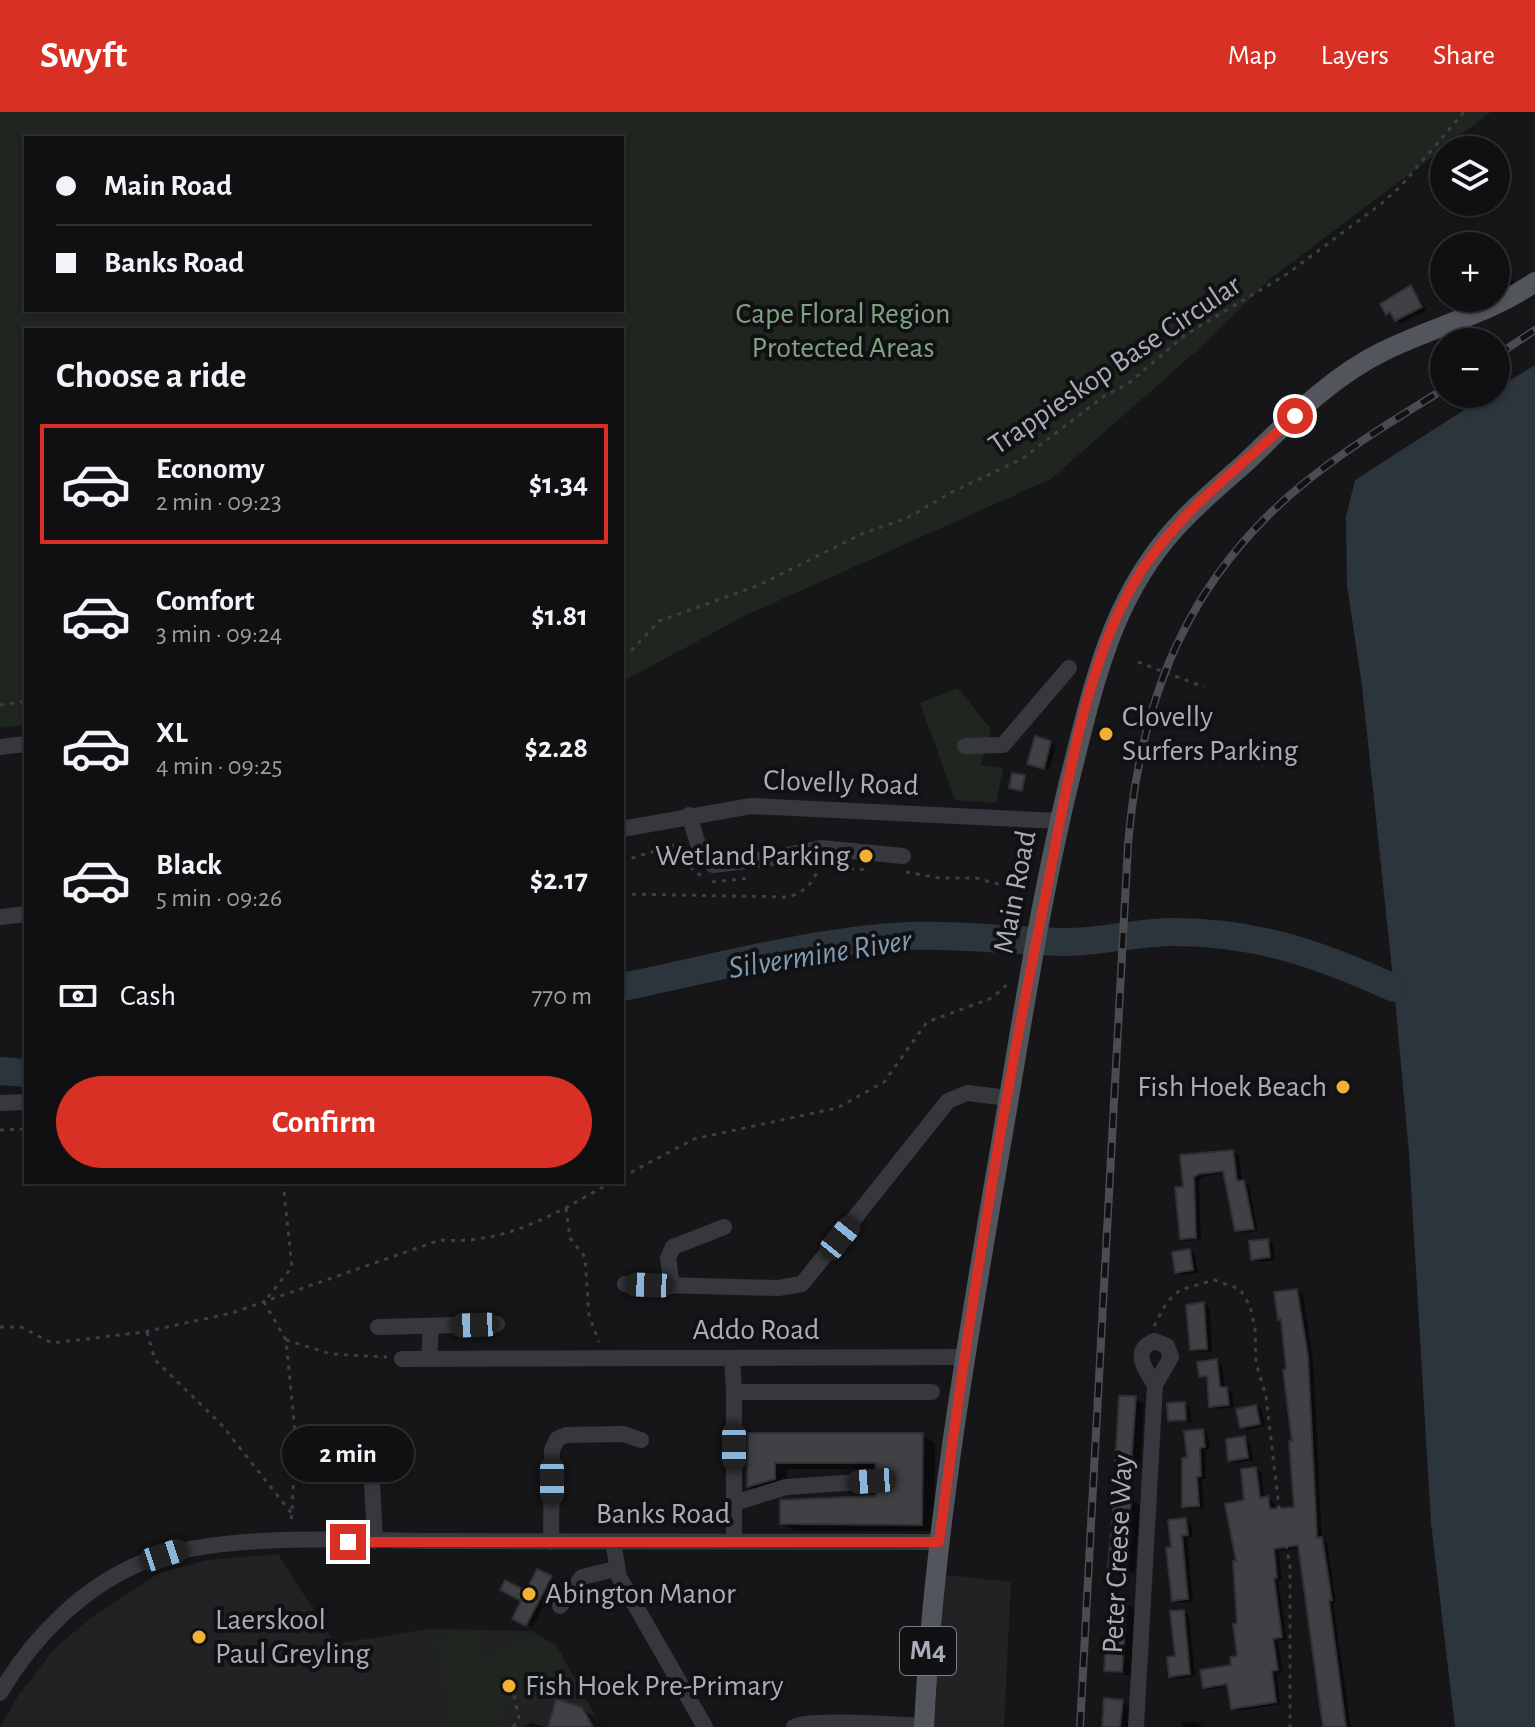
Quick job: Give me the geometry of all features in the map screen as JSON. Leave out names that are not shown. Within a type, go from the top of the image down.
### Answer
[{"type":"main road","name":"Main Road","points":[[924,1727],[939,1542],[965,1357],[1059,821],[1110,632],[1133,585],[1169,535],[1336,380],[1381,353],[1482,310],[1535,282]]},
{"type":"street","points":[[965,746],[1003,745],[1069,668]]},
{"type":"street","points":[[0,747],[24,744]]},
{"type":"street","name":"Clovelly Road","points":[[624,829],[751,806],[1059,821]]},
{"type":"street","points":[[689,815],[701,854],[713,865],[762,860],[821,848],[900,864]]},
{"type":"street","points":[[0,917],[24,914]]},
{"type":"street","points":[[625,1284],[778,1288],[806,1281],[948,1101],[967,1093],[1009,1098]]},
{"type":"street","points":[[0,1103],[24,1102]]},
{"type":"street","points":[[672,1286],[668,1258],[673,1247],[724,1227]]},
{"type":"street","points":[[378,1327],[497,1324]]},
{"type":"street","points":[[429,1358],[431,1326]]},
{"type":"street","name":"Peter Creese Way","points":[[1136,1727],[1155,1385],[1171,1357],[1167,1346],[1154,1341],[1143,1349],[1141,1359],[1155,1385]]},
{"type":"street","name":"Addo Road","points":[[402,1359],[965,1357]]},
{"type":"street","points":[[732,1358],[734,1541]]},
{"type":"street","points":[[734,1392],[932,1392]]},
{"type":"street","points":[[551,1542],[552,1450],[557,1439],[566,1435],[624,1434],[641,1440]]},
{"type":"street","points":[[370,1445],[375,1541]]},
{"type":"street","points":[[734,1503],[788,1487],[872,1481]]},
{"type":"street","name":"Banks Road","points":[[3,1688],[35,1643],[67,1610],[103,1583],[144,1562],[184,1549],[289,1542],[375,1541],[939,1542]]},
{"type":"street","points":[[613,1542],[615,1569],[705,1727]]},
{"type":"street","points":[[560,1606],[582,1577],[615,1569]]},
{"type":"street","points":[[794,1727],[799,1723],[832,1723],[924,1727]]},
{"type":"path","name":"Trappieskop Base Circular","points":[[624,653],[631,651],[659,621],[757,586],[864,533],[907,518],[952,492],[1022,459],[1104,396],[1129,383],[1185,335],[1287,274],[1381,204],[1401,186],[1464,112]]},
{"type":"path","points":[[1138,662],[1204,687]]},
{"type":"path","points":[[0,705],[24,701]]},
{"type":"path","points":[[624,860],[695,836]]},
{"type":"path","points":[[624,894],[787,897],[804,889],[818,868],[821,848]]},
{"type":"path","points":[[900,864],[939,878],[976,878],[1005,886],[1011,892],[1012,909],[1020,930]]},
{"type":"path","points":[[818,868],[883,871]]},
{"type":"path","points":[[624,1176],[694,1139],[837,1108],[884,1082],[927,1022],[992,998],[1011,981]]},
{"type":"path","points":[[0,1130],[24,1129]]},
{"type":"path","points":[[264,1302],[292,1267],[283,1184]]},
{"type":"path","points":[[0,1327],[21,1327],[52,1343],[147,1332],[232,1313],[440,1240],[473,1243],[534,1225],[608,1184]]},
{"type":"path","points":[[566,1208],[570,1238],[585,1257],[589,1315],[599,1341],[598,1358]]},
{"type":"path","points":[[1154,1341],[1156,1319],[1180,1290],[1214,1280],[1233,1285],[1246,1296],[1255,1328],[1256,1363],[1266,1396],[1276,1495],[1290,1565],[1290,1727]]},
{"type":"path","points":[[264,1302],[286,1340],[296,1443],[289,1542]]},
{"type":"path","points":[[147,1332],[155,1360],[221,1424],[292,1514]]},
{"type":"path","points":[[286,1340],[331,1354],[402,1359]]},
{"type":"path","points":[[513,1690],[519,1719],[513,1727]]},
{"type":"shaded area","points":[[1535,365],[1535,1727],[1455,1727],[1431,1523],[1409,1153],[1362,686],[1347,585],[1346,517],[1355,480],[1467,408],[1510,408],[1510,380]]},
{"type":"shaded area","name":"Laerskool Paul Greyling","points":[[278,1554],[335,1644],[428,1629],[532,1631],[557,1646],[601,1727],[0,1727],[18,1696],[53,1650],[92,1617],[159,1573],[207,1560]]},
{"type":"shaded area","points":[[936,1574],[1011,1582],[1004,1727],[924,1727]]},
{"type":"green space","name":"Cape Floral Region Protected Areas","points":[[0,112],[1491,112],[1459,136],[1430,136],[1430,158],[1269,280],[1201,347],[1051,479],[744,616],[624,681],[624,328],[24,328],[24,725],[0,728]]},
{"type":"green space","points":[[958,688],[991,729],[981,765],[1003,768],[996,803],[955,800],[920,703]]},
{"type":"green space","points":[[478,1634],[481,1655],[491,1657],[531,1634],[555,1647],[569,1670],[560,1688],[544,1683],[539,1701],[524,1713],[519,1692],[447,1699],[434,1637]]},
{"type":"green space","points":[[507,1696],[510,1704],[500,1706],[502,1724],[452,1727],[447,1701]]},
{"type":"building","points":[[1411,285],[1422,307],[1395,321],[1390,312],[1386,315],[1380,304]]},
{"type":"building","points":[[1035,736],[1051,741],[1044,769],[1027,764]]},
{"type":"building","points":[[1012,773],[1025,775],[1022,791],[1009,788]]},
{"type":"building","points":[[1233,1150],[1237,1181],[1244,1180],[1254,1229],[1235,1231],[1223,1171],[1199,1174],[1194,1177],[1196,1238],[1180,1239],[1175,1187],[1183,1187],[1180,1155]]},
{"type":"building","points":[[1268,1239],[1270,1257],[1251,1260],[1249,1241]]},
{"type":"building","points":[[1190,1249],[1193,1270],[1175,1273],[1172,1252]]},
{"type":"building","points":[[1297,1289],[1308,1356],[1317,1538],[1322,1537],[1332,1600],[1329,1600],[1346,1727],[1323,1727],[1298,1545],[1274,1549],[1277,1578],[1274,1578],[1282,1637],[1273,1639],[1278,1670],[1272,1671],[1276,1702],[1231,1709],[1227,1684],[1203,1688],[1200,1670],[1231,1665],[1230,1657],[1237,1656],[1233,1624],[1237,1623],[1233,1561],[1236,1561],[1225,1504],[1244,1500],[1241,1469],[1256,1467],[1260,1498],[1268,1496],[1270,1509],[1294,1507],[1289,1441],[1292,1441],[1283,1370],[1286,1369],[1281,1319],[1278,1320],[1274,1292]]},
{"type":"building","points":[[1204,1302],[1207,1349],[1190,1350],[1186,1305]]},
{"type":"building","points":[[1217,1359],[1220,1387],[1227,1387],[1229,1405],[1209,1407],[1207,1376],[1199,1377],[1197,1362]]},
{"type":"building","points":[[1119,1396],[1136,1396],[1131,1467],[1115,1466]]},
{"type":"building","points":[[1185,1402],[1186,1420],[1168,1421],[1167,1403]]},
{"type":"building","points":[[1256,1405],[1260,1424],[1240,1428],[1236,1409]]},
{"type":"building","points":[[1203,1429],[1205,1447],[1200,1448],[1201,1476],[1197,1477],[1199,1506],[1182,1507],[1182,1458],[1187,1457],[1184,1431]]},
{"type":"building","points":[[748,1433],[923,1433],[922,1525],[780,1524],[780,1500],[875,1496],[882,1485],[881,1476],[875,1471],[876,1463],[775,1463],[775,1479],[747,1487]]},
{"type":"building","points":[[1245,1436],[1248,1458],[1228,1461],[1226,1439]]},
{"type":"building","points":[[1114,1497],[1131,1498],[1126,1569],[1108,1568]]},
{"type":"building","points":[[1186,1518],[1188,1535],[1182,1536],[1188,1599],[1172,1601],[1166,1548],[1171,1547],[1168,1520]]},
{"type":"building","name":"Abington Manor","points":[[537,1569],[552,1576],[526,1626],[512,1619],[521,1601],[500,1590],[505,1580],[526,1591]]},
{"type":"building","points":[[1109,1601],[1127,1602],[1122,1672],[1104,1671]]},
{"type":"building","points":[[1184,1610],[1190,1674],[1169,1677],[1167,1657],[1175,1656],[1170,1611]]},
{"type":"building","points":[[1104,1698],[1123,1700],[1120,1727],[1102,1727]]},
{"type":"building","points":[[556,1699],[582,1707],[593,1727],[548,1727]]},
{"type":"waterway","name":"Silvermine River","points":[[624,987],[800,949],[872,939],[947,936],[1065,942],[1173,932],[1232,936],[1286,947],[1394,988]]},
{"type":"waterway","name":"Silvermine River","points":[[0,1071],[24,1073]]},
{"type":"railway","points":[[1510,347],[1535,330]]},
{"type":"railway","points":[[1080,1727],[1128,845],[1144,740],[1176,645],[1200,601],[1228,560],[1263,521],[1303,484],[1354,446],[1430,398]]},
{"type":"place","name":"Clovelly Surfers Parking","points":[[1106,734]]},
{"type":"place","name":"Wetland Parking","points":[[866,856]]},
{"type":"place","name":"Fish Hoek Beach","points":[[1343,1087]]},
{"type":"place","name":"Abington Manor","points":[[529,1594]]},
{"type":"place","name":"Laerskool Paul Greyling","points":[[199,1637]]},
{"type":"place","name":"Fish Hoek Pre-Primary","points":[[509,1686]]},
{"type":"route","points":[[348,1542],[939,1542],[959,1392],[1040,920],[1059,821],[1097,669],[1116,616],[1133,585],[1169,535],[1295,416]]}]
